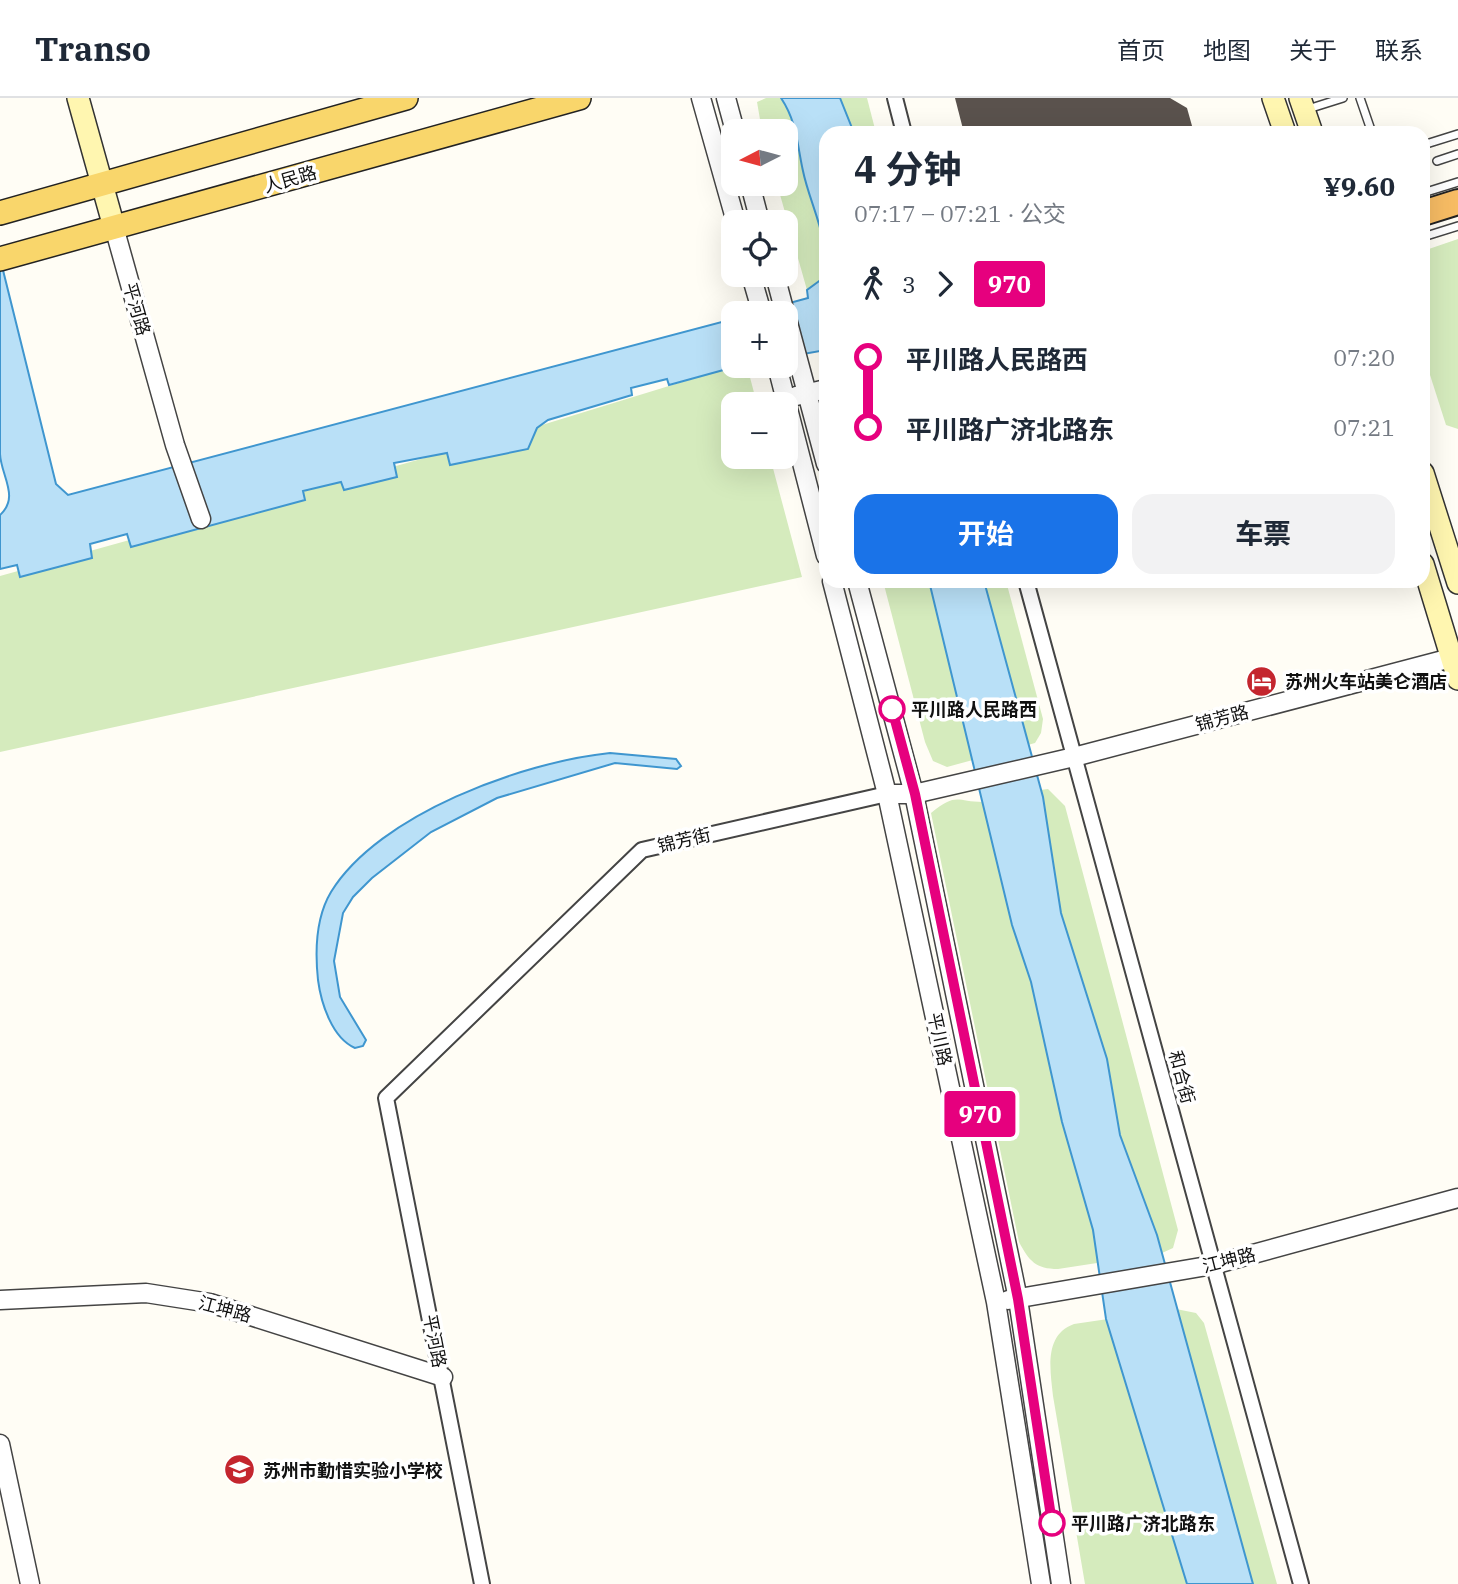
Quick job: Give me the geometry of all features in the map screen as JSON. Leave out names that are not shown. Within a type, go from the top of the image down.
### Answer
[{"type":"highway","points":[[1430,212],[1458,202]]},
{"type":"main road","name":"平河路","points":[[78,98],[104,182],[114,227]]},
{"type":"main road","points":[[0,213],[406,98]]},
{"type":"main road","name":"人民路","points":[[3,259],[579,98]]},
{"type":"main road","points":[[1273,98],[1283,126]]},
{"type":"main road","points":[[1302,104],[1310,126]]},
{"type":"main road","points":[[1430,495],[1458,583]]},
{"type":"main road","points":[[1430,584],[1455,657],[1458,679]]},
{"type":"street","points":[[701,98],[733,210]]},
{"type":"street","points":[[726,98],[732,119]]},
{"type":"street","points":[[895,98],[902,126]]},
{"type":"street","name":"平河路","points":[[114,227],[175,444],[201,519]]},
{"type":"street","points":[[798,360],[819,438]]},
{"type":"street","points":[[798,396],[819,391]]},
{"type":"street","points":[[798,448],[819,529]]},
{"type":"street","name":"平川路","points":[[834,588],[887,794],[996,1302],[1041,1584]]},
{"type":"street","name":"平川路","points":[[859,588],[915,794],[1018,1299],[1062,1584]]},
{"type":"street","name":"和合街","points":[[1028,588],[1301,1584]]},
{"type":"street","name":"锦芳路","points":[[1074,757],[1455,657]]},
{"type":"street","name":"锦芳街","points":[[386,1098],[642,850],[887,794],[915,794],[1074,757]]},
{"type":"street","name":"平河路","points":[[386,1098],[482,1584]]},
{"type":"street","name":"江坤路","points":[[996,1302],[1213,1265],[1458,1198]]},
{"type":"street","name":"江坤路","points":[[0,1300],[146,1293],[210,1303],[443,1377]]},
{"type":"street","points":[[0,1444],[30,1584]]},
{"type":"lane","points":[[1302,104],[1343,98]]},
{"type":"lane","points":[[1360,98],[1370,126]]},
{"type":"lane","points":[[1430,143],[1458,134]]},
{"type":"lane","points":[[1437,161],[1458,154]]},
{"type":"lane","points":[[1430,192],[1458,182]]},
{"type":"lane","points":[[1430,235],[1458,226]]},
{"type":"green space","points":[[766,98],[781,98],[791,119],[760,119],[757,102]]},
{"type":"green space","points":[[840,98],[867,98],[874,126],[851,126]]},
{"type":"green space","points":[[798,144],[806,184],[819,225],[819,281],[807,290],[798,258],[798,210],[784,210],[780,196],[798,196]]},
{"type":"green space","points":[[1458,239],[1458,429],[1446,425],[1430,375],[1430,249]]},
{"type":"green space","points":[[721,370],[721,378],[750,378],[754,392],[721,392],[721,469],[773,469],[802,577],[0,752],[0,576],[529,429]]},
{"type":"green space","points":[[885,588],[1008,588],[1043,719],[1041,733],[1035,743],[947,767],[933,761],[925,742]]},
{"type":"green space","points":[[1048,789],[1065,806],[1178,1230],[1173,1248],[1162,1253],[1058,1269],[1034,1263],[1019,1242],[931,813],[952,800],[983,802]]},
{"type":"green space","points":[[1176,1309],[1196,1313],[1204,1323],[1277,1584],[1085,1584],[1053,1396],[1050,1364],[1053,1344],[1064,1329],[1074,1324]]},
{"type":"water","points":[[781,98],[840,98],[851,126],[819,126],[819,225],[798,148],[798,119],[791,119]]},
{"type":"water","points":[[0,258],[56,484],[68,495],[721,322],[721,371],[669,385],[667,379],[631,388],[632,395],[548,420],[537,428],[528,449],[450,465],[447,453],[394,463],[397,477],[344,490],[341,482],[303,491],[305,500],[131,547],[127,534],[90,544],[92,558],[20,577],[17,565],[0,569],[0,515],[9,501],[9,494],[0,454]]},
{"type":"water","points":[[819,281],[819,351],[798,355],[797,301],[808,298],[807,290]]},
{"type":"water","points":[[931,588],[986,588],[1043,797],[1061,913],[1107,1059],[1120,1135],[1157,1235],[1253,1584],[1187,1584],[1106,1319],[1093,1230],[1062,1122],[1031,982],[1012,925]]},
{"type":"water","points":[[610,753],[676,759],[681,766],[677,769],[615,763],[497,798],[431,832],[372,878],[353,897],[343,913],[334,961],[340,997],[366,1040],[363,1046],[355,1048],[347,1043],[334,1028],[322,999],[318,980],[317,946],[326,902],[353,864],[417,816],[456,797],[496,780],[536,768]]},
{"type":"building","points":[[955,98],[1170,98],[1187,108],[1192,126],[962,126]]},
{"type":"bus line","name":"970","points":[[892,709],[915,794],[1018,1299],[1052,1523]]},
{"type":"place","name":"苏州火车站美仑酒店","points":[[1262,681]]},
{"type":"place","name":"平川路人民路西","points":[[892,709]]},
{"type":"place","name":"苏州市勤惜实验小学校","points":[[240,1470]]},
{"type":"place","name":"平川路广济北路东","points":[[1052,1523]]}]
